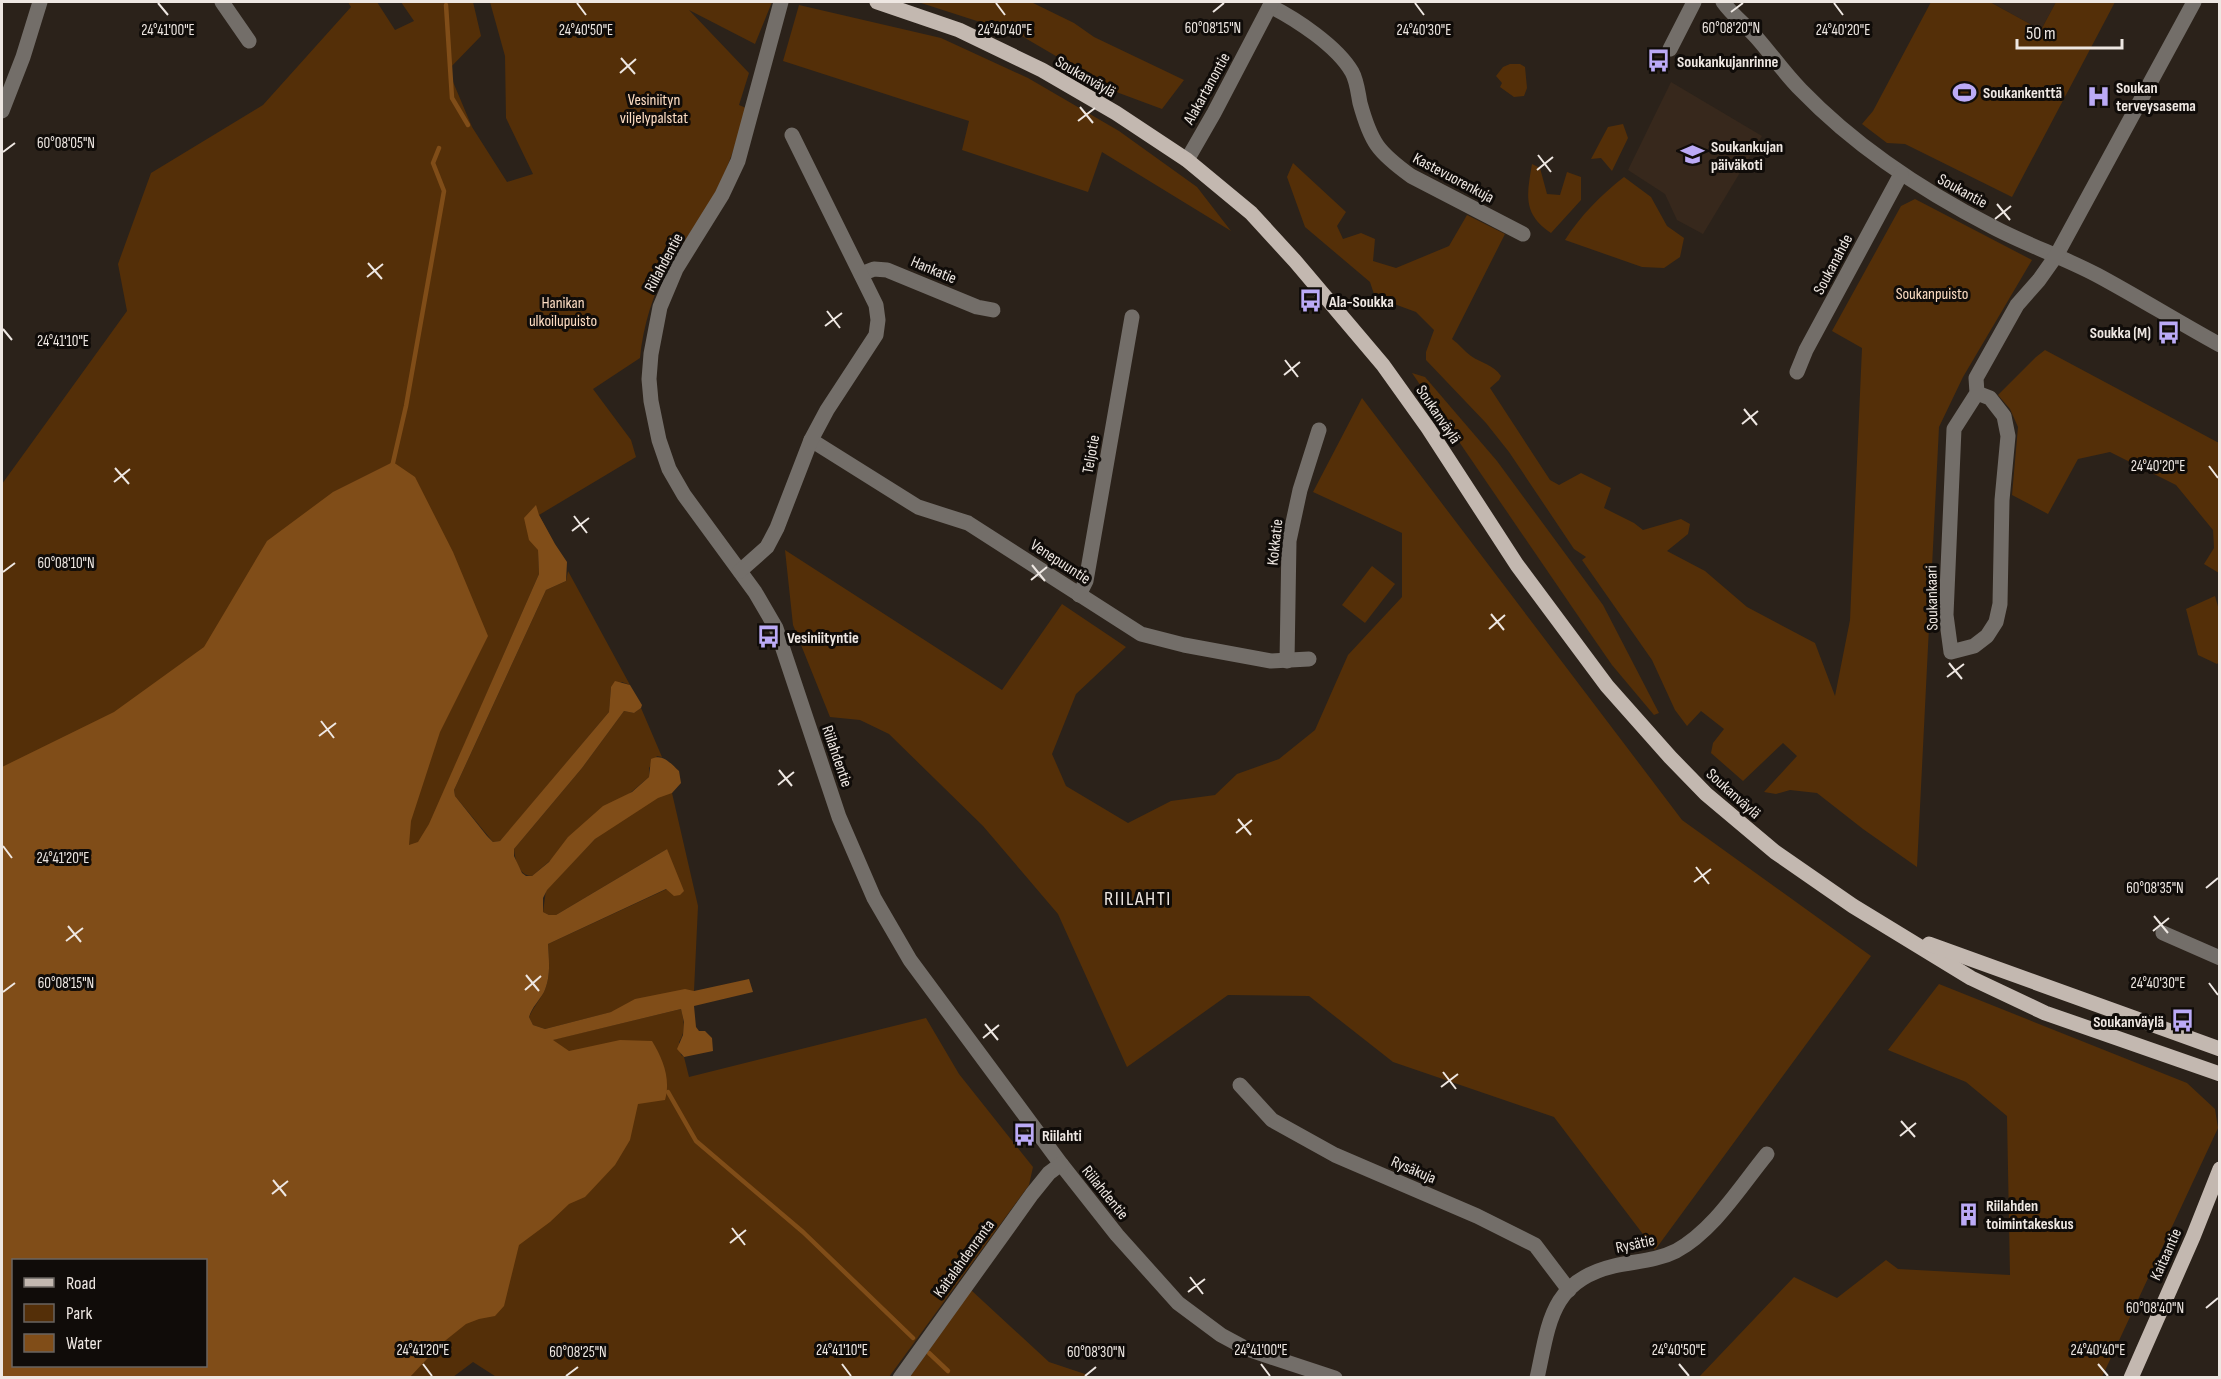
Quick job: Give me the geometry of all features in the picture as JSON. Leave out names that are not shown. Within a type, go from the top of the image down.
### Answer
[{"type":"main road","name":"Soukanväylä","points":[[876,2],[959,30],[1041,70],[1116,113],[1187,160],[1211,178],[1258,221],[1335,306],[1383,365],[1428,428],[1517,565],[1630,715],[1730,815],[1775,852],[1853,906],[1971,978],[2045,1013],[2220,1074]]},
{"type":"main road","name":"Soukanväylä","points":[[1901,934],[2220,1049]]},
{"type":"main road","name":"Kaitaantie","points":[[2133,1377],[2219,1174]]},
{"type":"street","points":[[2,111],[23,57],[40,2]]},
{"type":"street","points":[[222,2],[249,41]]},
{"type":"street","name":"Riilahdentie","points":[[782,2],[738,161],[722,195],[676,269],[660,306],[650,363],[651,401],[658,440],[669,469],[684,495],[740,571],[776,628],[839,816],[874,898],[910,960],[1060,1164],[1117,1235],[1178,1303],[1221,1335],[1247,1349],[1335,1377]]},
{"type":"street","points":[[1670,49],[1694,2]]},
{"type":"street","name":"Soukantie","points":[[1723,2],[1735,17],[1755,35],[1799,89],[1856,141],[1901,174],[1931,194],[1994,228],[2098,276],[2220,345]]},
{"type":"street","name":"Soukantie","points":[[1732,2],[1742,11],[1755,35]]},
{"type":"street","name":"Soukankaari","points":[[1977,393],[1990,398],[2004,416],[2008,436],[2002,500],[2000,603],[1996,622],[1987,636],[1974,646],[1951,652],[1946,615],[1954,429],[1977,393],[1976,378],[2017,305],[2056,256],[2194,2]]},
{"type":"street","name":"Alakartanontie","points":[[1187,160],[1271,4]]},
{"type":"street","name":"Kastevuorenkuja","points":[[1271,4],[1289,15],[1341,58],[1353,73],[1366,125],[1378,149],[1411,176],[1523,234]]},
{"type":"street","points":[[740,571],[766,547],[777,528],[811,440],[827,410],[876,335],[878,320],[876,305],[792,135]]},
{"type":"street","name":"Soukanahde","points":[[1797,372],[1806,350],[1901,174]]},
{"type":"street","name":"Hankatie","points":[[861,274],[874,269],[887,270],[977,307],[993,310]]},
{"type":"street","name":"Teljotie","points":[[1079,595],[1086,581],[1132,317]]},
{"type":"street","name":"Kokkatie","points":[[1287,661],[1289,541],[1300,490],[1319,430]]},
{"type":"street","name":"Venepuuntie","points":[[811,440],[918,507],[968,523],[1141,634],[1260,659],[1287,661],[1309,659]]},
{"type":"street","points":[[2163,933],[2220,958]]},
{"type":"street","name":"Rysäkuja","points":[[1240,1085],[1272,1120],[1335,1155],[1478,1216],[1535,1245],[1569,1290]]},
{"type":"street","name":"Rysätie","points":[[1538,1377],[1544,1340],[1552,1314],[1569,1290],[1578,1282],[1597,1272],[1614,1266],[1657,1259],[1678,1250],[1707,1226],[1767,1154]]},
{"type":"street","name":"Kaitalahdenranta","points":[[900,1377],[1032,1194],[1049,1173],[1060,1164]]},
{"type":"shaded area","points":[[1990,2],[2056,2],[2041,30]]},
{"type":"shaded area","name":"Soukankujan päiväkoti","points":[[1671,82],[1762,136],[1703,234],[1677,220],[1665,194],[1628,170]]},
{"type":"green space","points":[[348,2],[377,2],[395,30],[414,21],[401,2],[473,2],[481,36],[448,70],[472,127],[507,182],[533,174],[506,118],[505,56],[490,2],[772,2],[755,44],[689,10],[749,73],[739,105],[746,108],[732,155],[718,188],[669,265],[658,287],[646,322],[640,358],[593,389],[631,440],[636,457],[539,515],[555,545],[538,550],[539,574],[442,796],[445,805],[207,1259],[12,1259],[13,1367],[2,1377],[2,484],[127,311],[118,264],[151,173],[263,105],[351,7]]},
{"type":"green space","points":[[918,2],[1031,2],[1074,23],[1094,37],[1184,80],[1162,109],[1119,93],[1020,35]]},
{"type":"green space","name":"Soukankenttä","points":[[1931,2],[1990,2],[2041,30],[2056,2],[2115,2],[2012,197],[1905,144],[1887,143],[1862,124],[1873,111]]},
{"type":"green space","points":[[799,5],[941,38],[1028,78],[1119,131],[1197,187],[1231,231],[1102,152],[1088,192],[962,150],[969,121],[783,61]]},
{"type":"green space","points":[[1520,64],[1525,67],[1527,88],[1524,96],[1514,97],[1500,87],[1502,83],[1496,76],[1503,67]]},
{"type":"green space","points":[[1623,124],[1628,138],[1612,171],[1601,158],[1591,159],[1608,127]]},
{"type":"green space","name":"Soukanpuisto","points":[[1293,163],[1346,212],[1337,226],[1343,239],[1361,233],[1375,239],[1373,261],[1396,268],[1449,246],[1467,215],[1505,234],[1452,339],[1471,356],[1491,367],[1501,376],[1490,388],[1550,480],[1559,485],[1581,473],[1611,488],[1604,508],[1643,530],[1681,519],[1690,524],[1688,534],[1667,551],[1705,571],[1747,607],[1815,643],[1835,696],[1850,620],[1862,348],[1832,331],[1901,206],[1915,199],[2032,260],[1963,377],[1939,427],[1917,867],[1817,793],[1790,790],[1776,794],[1764,792],[1797,756],[1783,743],[1743,781],[1711,753],[1713,743],[1724,729],[1701,711],[1687,726],[1675,710],[1652,660],[1582,560],[1586,557],[1574,549],[1509,452],[1486,423],[1426,360],[1426,352],[1434,330],[1416,312],[1375,297],[1370,282],[1305,227],[1287,177]]},
{"type":"green space","points":[[1532,164],[1540,168],[1547,194],[1560,195],[1567,172],[1581,177],[1581,200],[1551,233],[1542,226],[1531,211],[1528,194]]},
{"type":"green space","points":[[1624,177],[1651,197],[1667,226],[1684,238],[1680,257],[1664,268],[1642,267],[1565,240],[1592,206]]},
{"type":"green space","points":[[2045,350],[2219,443],[2219,573],[2204,564],[2214,548],[2213,530],[2176,485],[2110,452],[2078,459],[2048,514],[2012,495],[2018,427],[2010,409],[1998,395]]},
{"type":"green space","points":[[1412,373],[1425,377],[1497,461],[1603,605],[1659,713],[1654,715],[1612,665]]},
{"type":"green space","points":[[1362,398],[1682,820],[1871,956],[1655,1250],[1554,1117],[1393,1062],[1309,996],[1228,995],[1127,1067],[1058,914],[983,826],[889,734],[860,720],[830,717],[793,625],[785,550],[1002,690],[1062,604],[1126,647],[1076,694],[1052,754],[1066,786],[1128,823],[1171,801],[1215,795],[1237,774],[1279,759],[1315,730],[1348,655],[1402,597],[1402,533],[1313,492]]},
{"type":"green space","points":[[1372,566],[1395,584],[1365,623],[1342,605]]},
{"type":"green space","points":[[568,571],[630,685],[622,682],[611,687],[609,712],[509,831],[500,841],[493,842],[455,796],[454,790],[546,590],[566,581]]},
{"type":"green space","points":[[2215,596],[2219,610],[2219,662],[2217,664],[2198,655],[2186,609]]},
{"type":"green space","points":[[641,708],[662,757],[657,756],[649,768],[649,777],[532,876],[524,873],[517,862],[514,849],[582,768],[624,711],[634,713]]},
{"type":"green space","points":[[662,790],[672,793],[698,906],[694,991],[545,1029],[533,1025],[529,1017],[544,992],[548,980],[548,944],[667,889],[667,849],[556,915],[543,912],[546,890],[595,839]]},
{"type":"green space","points":[[1939,984],[2187,1083],[2215,1109],[2218,1128],[2102,1377],[1699,1377],[1794,1277],[1837,1298],[1886,1260],[1898,1269],[2010,1275],[2007,1116],[1966,1082],[1888,1050]]},
{"type":"green space","points":[[681,1009],[684,1026],[679,1042],[689,1077],[926,1018],[959,1074],[1033,1167],[1029,1185],[889,1377],[498,1378],[473,1362],[453,1377],[268,1378],[473,1059]]},
{"type":"green space","points":[[971,1290],[1049,1362],[1089,1377],[909,1378]]},
{"type":"water","points":[[393,462],[415,477],[453,552],[488,636],[440,732],[411,821],[409,845],[418,842],[429,824],[539,574],[538,550],[529,540],[524,518],[536,505],[539,515],[567,562],[566,581],[546,590],[454,790],[455,796],[493,842],[500,841],[609,712],[611,687],[615,681],[630,685],[642,705],[641,708],[634,713],[624,711],[582,768],[514,849],[514,856],[522,873],[532,876],[549,862],[568,837],[603,806],[632,792],[649,777],[651,759],[659,757],[679,771],[681,783],[672,793],[658,798],[595,839],[547,890],[543,898],[543,912],[556,915],[667,849],[684,891],[674,896],[666,889],[548,944],[548,980],[544,992],[529,1017],[533,1025],[545,1029],[611,1012],[635,999],[685,989],[694,991],[749,979],[753,992],[694,1006],[696,1027],[699,1031],[705,1031],[712,1038],[713,1051],[684,1057],[677,1049],[683,1035],[684,1022],[681,1009],[553,1040],[569,1051],[620,1040],[652,1041],[665,1069],[667,1092],[665,1100],[638,1104],[630,1140],[615,1165],[585,1197],[569,1204],[550,1222],[519,1245],[504,1306],[495,1316],[466,1324],[441,1344],[410,1377],[2,1377],[2,767],[114,712],[204,647],[267,541],[333,492]]},
{"type":"waterway","points":[[446,5],[452,98],[468,125]]},
{"type":"waterway","points":[[392,467],[406,406],[444,191],[433,163],[439,148]]},
{"type":"waterway","points":[[668,1092],[696,1141],[803,1232],[913,1338]]},
{"type":"waterway","points":[[929,1353],[948,1371]]},
{"type":"place","name":"Soukankujanrinne","points":[[1659,61]]},
{"type":"place","name":"Soukankenttä","points":[[1965,92]]},
{"type":"place","name":"Soukan terveysasema","points":[[2098,96]]},
{"type":"place","name":"Soukankujan päiväkoti","points":[[1693,155]]},
{"type":"place","name":"Ala-Soukka","points":[[1311,301]]},
{"type":"place","name":"Soukka (M)","points":[[2169,332]]},
{"type":"place","name":"Vesiniityntie","points":[[769,637]]},
{"type":"place","name":"Soukanväylä","points":[[2182,1021]]},
{"type":"place","name":"Riilahti","points":[[1024,1135]]},
{"type":"place","name":"Riilahden toimintakeskus","points":[[1968,1214]]},
{"type":"district","name":"RIILAHTI","points":[[1138,898]]},
{"type":"park label","name":"Vesiniityn viljelypalstat","points":[[654,108]]},
{"type":"park label","name":"Hanikan ulkoilupuisto","points":[[563,311]]}]
